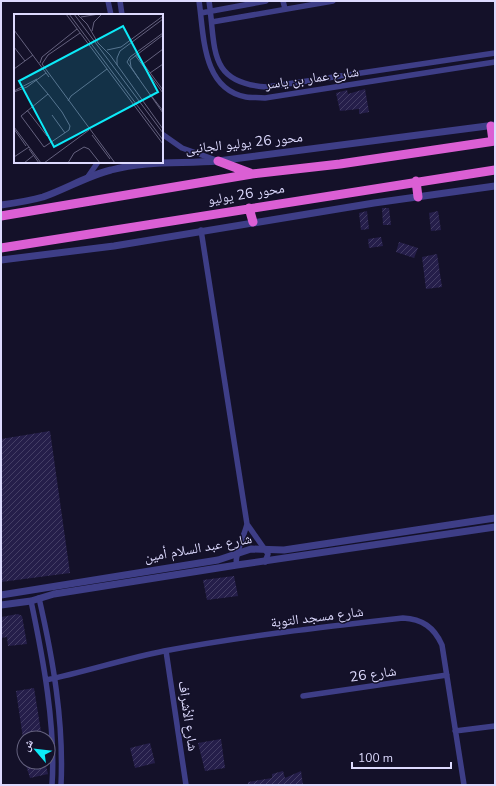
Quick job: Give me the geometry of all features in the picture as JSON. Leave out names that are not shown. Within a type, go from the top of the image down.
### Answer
[{"type":"highway","points":[[493,125],[494,141]]},
{"type":"highway","name":"محور 26 يوليو","points":[[1,216],[252,174],[340,164],[494,141]]},
{"type":"highway","points":[[218,161],[252,174]]},
{"type":"highway","name":"محور 26 يوليو","points":[[1,248],[416,181],[495,170]]},
{"type":"highway","points":[[416,181],[418,197]]},
{"type":"highway","points":[[249,208],[252,222]]},
{"type":"street","points":[[111,14],[109,2],[120,1],[122,14]]},
{"type":"street","name":"شارع عمار بن ياسر","points":[[199,1],[207,57],[214,74],[227,89],[245,97],[265,98],[495,62]]},
{"type":"street","name":"شارع عمار بن ياسر","points":[[209,1],[220,67],[233,79],[249,86],[267,87],[495,53]]},
{"type":"street","points":[[201,13],[266,1]]},
{"type":"street","points":[[283,1],[285,9]]},
{"type":"street","points":[[212,22],[333,1]]},
{"type":"street","points":[[463,58],[465,67]]},
{"type":"street","points":[[373,72],[374,81]]},
{"type":"street","points":[[366,73],[367,82]]},
{"type":"street","points":[[280,85],[282,95]]},
{"type":"street","name":"محور 26 يوليو الجانبى","points":[[1,205],[43,197],[87,178],[113,170],[145,164],[218,161],[493,125]]},
{"type":"street","points":[[163,135],[182,148],[218,161]]},
{"type":"street","points":[[87,178],[97,163]]},
{"type":"street","points":[[1,260],[114,246],[201,230],[495,186]]},
{"type":"street","points":[[201,230],[247,524],[268,556],[265,562]]},
{"type":"street","name":"شارع عبد السلام أمين","points":[[1,595],[218,560],[238,552],[251,550],[284,550],[495,518]]},
{"type":"street","points":[[237,565],[235,560],[247,524]]},
{"type":"street","name":"شارع عبد السلام أمين","points":[[1,605],[237,565],[495,527]]},
{"type":"street","points":[[403,532],[404,541]]},
{"type":"street","points":[[39,598],[55,678],[61,743],[61,785]]},
{"type":"street","points":[[31,600],[46,680],[52,747],[52,785]]},
{"type":"street","name":"شارع مسجد التوبة","points":[[46,680],[119,661],[166,651],[312,628],[402,618],[413,619],[431,628],[438,636],[442,645],[464,785]]},
{"type":"street","name":"شارع الأشراف","points":[[166,651],[186,785]]},
{"type":"street","name":"شارع 26","points":[[303,696],[446,675]]},
{"type":"street","points":[[455,732],[495,726]]},
{"type":"building","points":[[365,89],[369,112],[359,114],[359,109],[340,111],[336,93],[347,90],[348,94]]},
{"type":"building","points":[[382,208],[389,208],[391,225],[383,225]]},
{"type":"building","points":[[367,211],[369,229],[361,230],[359,213]]},
{"type":"building","points":[[438,211],[441,230],[431,231],[429,213]]},
{"type":"building","points":[[381,237],[383,246],[369,248],[368,239]]},
{"type":"building","points":[[399,242],[418,248],[414,258],[396,252]]},
{"type":"building","points":[[437,254],[442,287],[426,289],[422,257]]},
{"type":"building","points":[[50,431],[70,573],[1,582],[1,439]]},
{"type":"building","points":[[234,576],[238,596],[207,600],[203,580]]},
{"type":"building","points":[[18,614],[22,616],[27,644],[8,646],[7,637],[1,638],[1,617]]},
{"type":"building","points":[[34,688],[41,730],[22,730],[16,691]]},
{"type":"building","points":[[221,739],[225,768],[205,771],[198,743]]},
{"type":"building","points":[[150,743],[155,763],[135,768],[130,748]]},
{"type":"building","points":[[28,770],[47,770],[48,774],[30,778]]},
{"type":"building","points":[[283,771],[285,778],[301,771],[303,785],[248,785],[248,782],[272,778],[272,774]]}]
